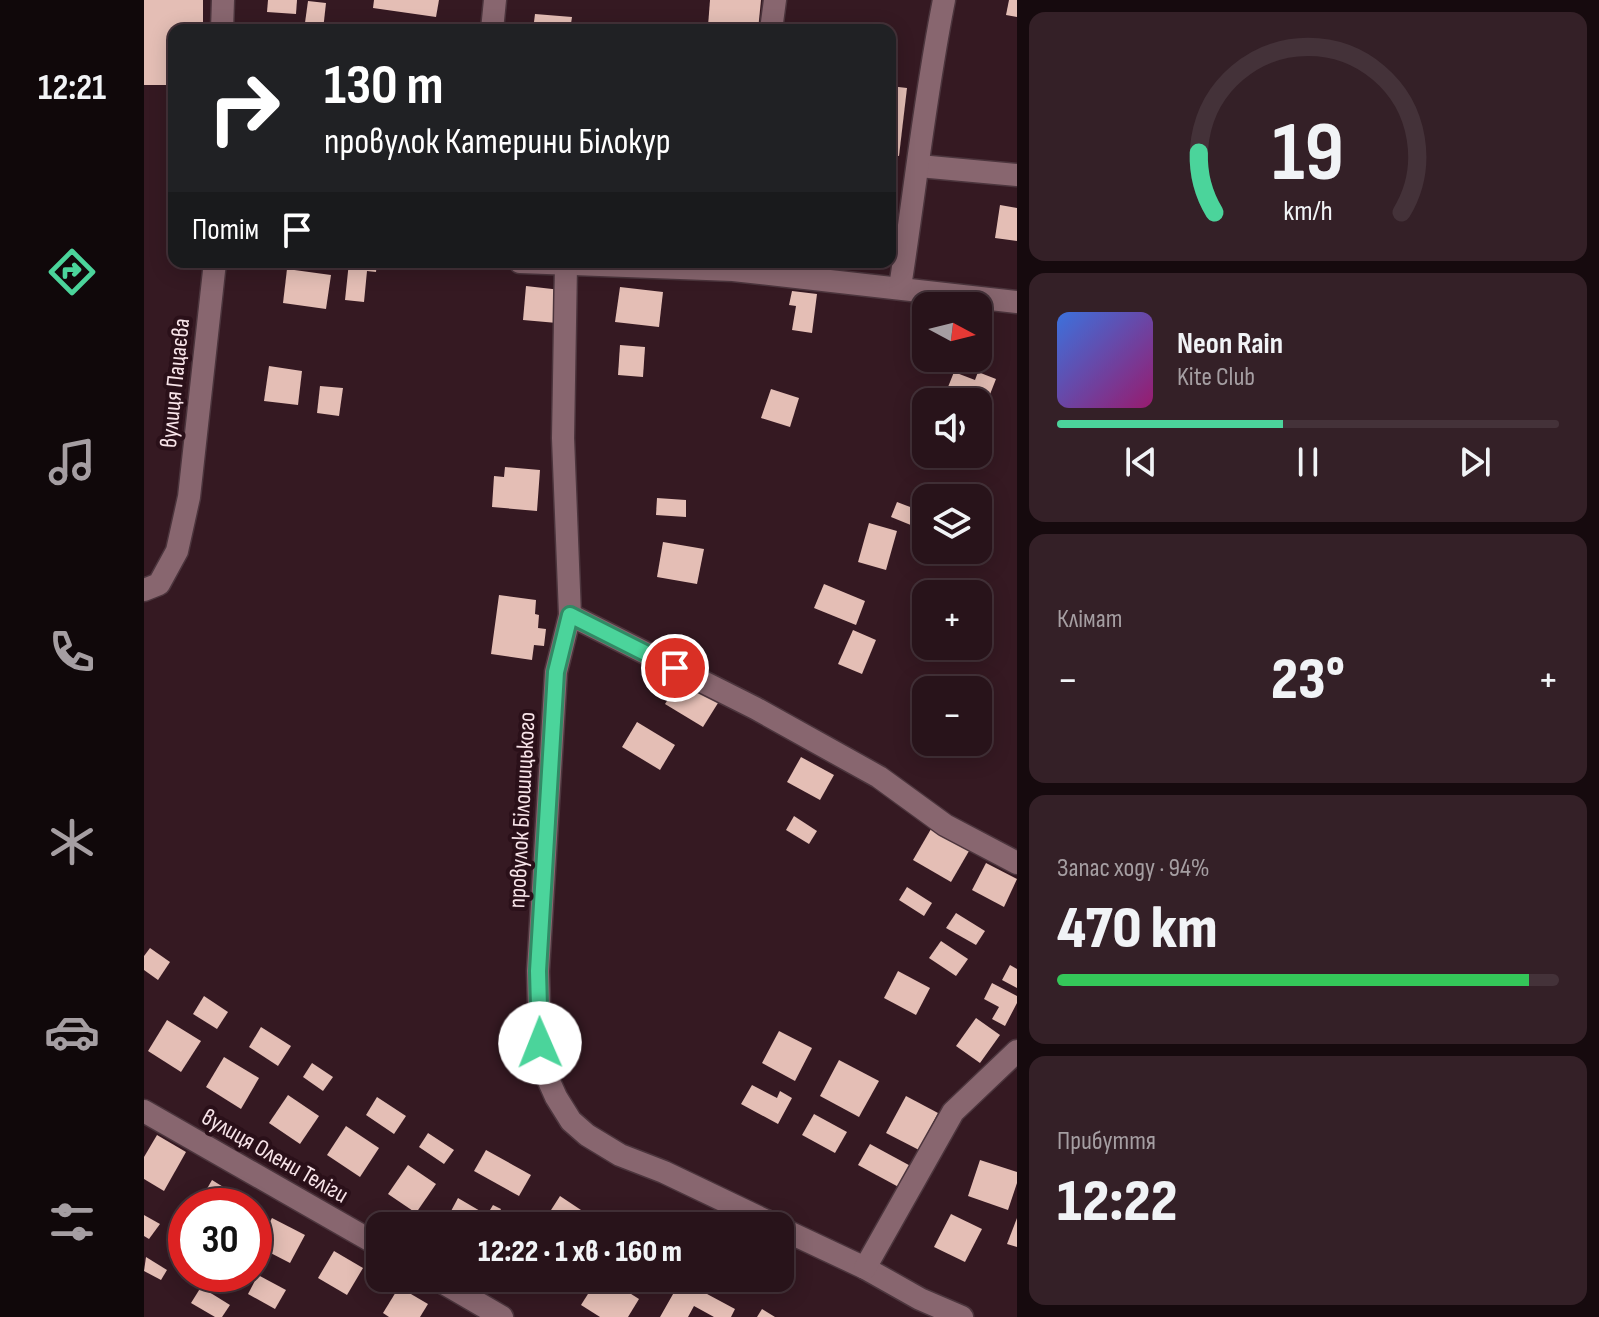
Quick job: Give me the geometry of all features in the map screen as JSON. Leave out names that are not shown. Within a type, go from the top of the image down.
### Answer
[{"type":"street","points":[[222,24],[223,0]]},
{"type":"street","points":[[493,24],[495,0]]},
{"type":"street","points":[[772,24],[775,0]]},
{"type":"street","points":[[900,287],[919,166],[929,74],[944,0]]},
{"type":"street","points":[[919,166],[1017,175]]},
{"type":"street","name":"вулиця Пацаєва","points":[[144,590],[159,584],[177,551],[189,497],[214,268]]},
{"type":"street","name":"провулок Білошицького","points":[[566,268],[563,438],[570,615],[556,672],[538,971],[540,1043],[548,1079],[571,1121],[587,1135],[620,1155],[664,1172],[747,1212]]},
{"type":"street","points":[[750,268],[1017,302]]},
{"type":"street","points":[[570,615],[782,723],[879,777],[945,825],[1017,863]]},
{"type":"street","points":[[865,1268],[953,1112],[1017,1051]]},
{"type":"street","name":"вулиця Олени Теліги","points":[[144,1111],[366,1238]]},
{"type":"street","name":"провулок Білошицького","points":[[794,1235],[962,1317]]},
{"type":"street","points":[[459,1292],[502,1317]]},
{"type":"building","points":[[144,0],[203,0],[203,24],[168,24],[168,85],[144,85]]},
{"type":"building","points":[[268,0],[297,0],[296,14],[267,12]]},
{"type":"building","points":[[374,0],[439,0],[436,17],[373,8]]},
{"type":"building","points":[[710,0],[761,0],[759,24],[708,24]]},
{"type":"building","points":[[1009,0],[1017,0],[1017,17],[1006,15]]},
{"type":"building","points":[[308,1],[326,3],[324,24],[305,24]]},
{"type":"building","points":[[535,14],[572,17],[571,24],[534,24]]},
{"type":"building","points":[[896,87],[907,88],[899,156],[896,156]]},
{"type":"building","points":[[1000,205],[1017,208],[1017,241],[995,238]]},
{"type":"building","points":[[348,268],[376,268],[376,272],[367,271],[364,302],[345,300]]},
{"type":"building","points":[[287,269],[331,275],[326,309],[283,303]]},
{"type":"building","points":[[526,286],[561,290],[557,323],[523,320]]},
{"type":"building","points":[[620,287],[663,292],[659,327],[615,322]]},
{"type":"building","points":[[792,291],[817,294],[812,333],[792,330],[796,306],[789,305]]},
{"type":"building","points":[[620,345],[645,347],[643,377],[618,375]]},
{"type":"building","points":[[269,366],[302,371],[298,405],[264,401]]},
{"type":"building","points":[[954,372],[975,380],[978,372],[996,379],[992,389],[948,387]]},
{"type":"building","points":[[320,386],[343,388],[339,416],[317,413]]},
{"type":"building","points":[[771,389],[799,398],[790,427],[761,418]]},
{"type":"building","points":[[505,467],[540,470],[537,511],[492,507],[494,476],[504,477]]},
{"type":"building","points":[[657,498],[686,500],[686,517],[656,515]]},
{"type":"building","points":[[897,502],[912,508],[912,526],[891,517]]},
{"type":"building","points":[[869,523],[897,531],[886,570],[858,562]]},
{"type":"building","points":[[663,542],[704,549],[697,584],[657,577]]},
{"type":"building","points":[[824,584],[865,601],[856,625],[814,608]]},
{"type":"building","points":[[499,595],[536,600],[538,628],[546,629],[544,646],[534,645],[532,660],[491,654]]},
{"type":"building","points":[[853,630],[876,640],[862,674],[838,664]]},
{"type":"building","points":[[680,680],[718,703],[703,727],[665,704]]},
{"type":"building","points":[[637,722],[675,745],[660,770],[622,747]]},
{"type":"building","points":[[801,757],[834,775],[820,800],[787,782]]},
{"type":"building","points":[[794,816],[817,831],[809,844],[786,830]]},
{"type":"building","points":[[931,829],[969,851],[951,882],[913,860]]},
{"type":"building","points":[[986,863],[1017,879],[1004,907],[972,890]]},
{"type":"building","points":[[907,887],[932,903],[924,916],[899,900]]},
{"type":"building","points":[[956,913],[985,931],[976,945],[946,928]]},
{"type":"building","points":[[941,941],[968,959],[956,976],[929,958]]},
{"type":"building","points":[[150,948],[170,962],[158,980],[144,970],[144,956]]},
{"type":"building","points":[[1010,965],[1017,969],[1017,988],[1002,980]]},
{"type":"building","points":[[898,971],[930,988],[916,1015],[884,998]]},
{"type":"building","points":[[992,983],[1017,996],[1017,1003],[1005,1026],[992,1019],[999,1007],[984,999]]},
{"type":"building","points":[[204,996],[228,1012],[217,1029],[193,1014]]},
{"type":"building","points":[[976,1018],[1000,1035],[980,1063],[956,1046]]},
{"type":"building","points":[[167,1020],[201,1041],[181,1072],[148,1051]]},
{"type":"building","points":[[261,1027],[291,1046],[278,1066],[249,1047]]},
{"type":"building","points":[[779,1031],[812,1048],[795,1081],[762,1063]]},
{"type":"building","points":[[224,1057],[259,1078],[241,1109],[206,1087]]},
{"type":"building","points":[[839,1060],[879,1081],[859,1117],[820,1096]]},
{"type":"building","points":[[312,1063],[333,1077],[323,1091],[303,1077]]},
{"type":"building","points":[[752,1085],[777,1098],[780,1091],[792,1098],[778,1124],[741,1104]]},
{"type":"building","points":[[288,1095],[319,1116],[300,1144],[269,1123]]},
{"type":"building","points":[[906,1096],[938,1113],[919,1150],[886,1133]]},
{"type":"building","points":[[377,1097],[406,1116],[394,1134],[366,1115]]},
{"type":"building","points":[[814,1114],[847,1132],[835,1153],[802,1135]]},
{"type":"building","points":[[346,1126],[379,1148],[360,1177],[327,1155]]},
{"type":"building","points":[[428,1133],[454,1150],[444,1164],[419,1147]]},
{"type":"building","points":[[157,1135],[186,1152],[164,1191],[144,1179],[144,1157]]},
{"type":"building","points":[[870,1144],[918,1170],[906,1191],[858,1165]]},
{"type":"building","points":[[486,1150],[531,1175],[519,1196],[474,1171]]},
{"type":"building","points":[[980,1160],[1017,1172],[1017,1183],[1008,1210],[968,1196]]},
{"type":"building","points":[[408,1165],[436,1184],[417,1212],[388,1194]]},
{"type":"building","points":[[212,1180],[225,1188],[207,1188]]},
{"type":"building","points":[[560,1196],[584,1212],[550,1212]]},
{"type":"building","points":[[458,1198],[482,1212],[450,1212]]},
{"type":"building","points":[[493,1205],[501,1209],[499,1212],[489,1212]]},
{"type":"building","points":[[951,1214],[982,1229],[965,1262],[934,1247]]},
{"type":"building","points":[[144,1215],[160,1224],[149,1239],[144,1236]]},
{"type":"building","points":[[272,1218],[305,1235],[290,1263],[272,1254]]},
{"type":"building","points":[[1017,1218],[1017,1247],[1007,1244]]},
{"type":"building","points":[[334,1251],[363,1268],[347,1295],[318,1278]]},
{"type":"building","points":[[146,1257],[167,1270],[161,1280],[144,1271]]},
{"type":"building","points":[[272,1282],[286,1290],[275,1309],[248,1294],[272,1292]]},
{"type":"building","points":[[198,1292],[209,1292],[230,1305],[222,1317],[215,1317],[191,1303]]},
{"type":"building","points":[[396,1292],[408,1292],[428,1304],[420,1317],[389,1317],[383,1313]]},
{"type":"building","points":[[589,1292],[628,1292],[639,1299],[628,1317],[600,1317],[581,1305]]},
{"type":"building","points":[[674,1292],[703,1292],[735,1309],[731,1317],[714,1317],[694,1306],[688,1317],[660,1317]]},
{"type":"building","points":[[762,1309],[775,1317],[757,1317]]},
{"type":"route","points":[[540,1043],[538,971],[556,672],[570,615],[675,668]]}]
